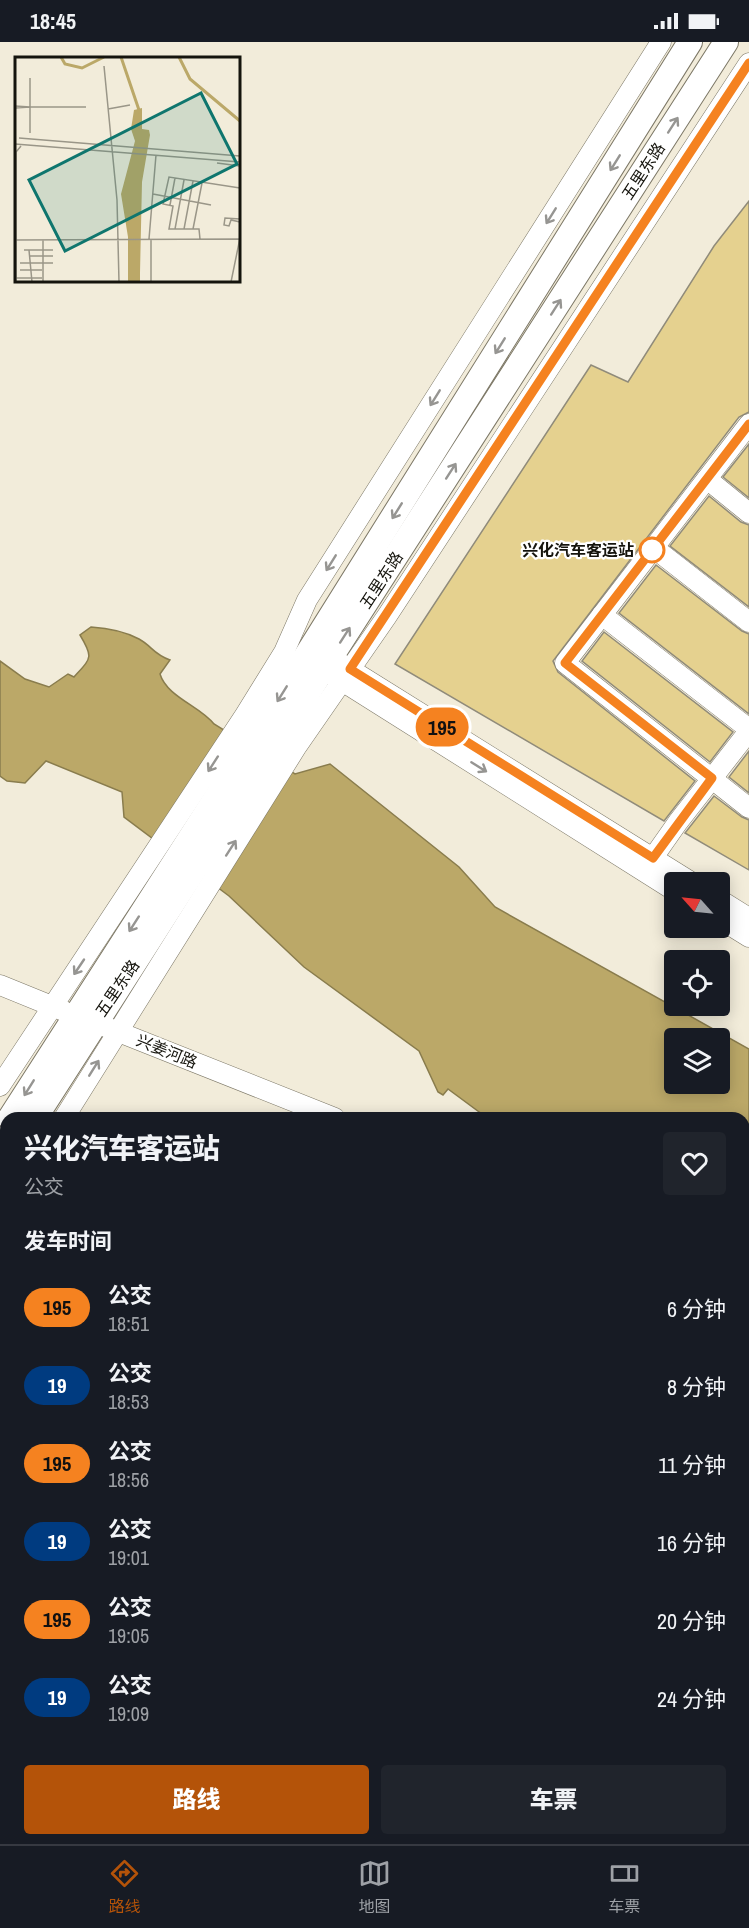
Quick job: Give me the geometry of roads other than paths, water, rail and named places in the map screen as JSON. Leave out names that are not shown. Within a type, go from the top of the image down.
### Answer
[{"type":"main road","name":"五里东路","points":[[14,1112],[74,1015],[174,881],[271,731],[690,42]]},
{"type":"main road","name":"五里东路","points":[[271,731],[336,669],[726,42]]},
{"type":"main road","name":"五里东路","points":[[37,1112],[74,1015]]},
{"type":"street","points":[[0,1086],[74,1015],[174,881],[271,731],[284,652],[307,600],[661,42]]},
{"type":"street","points":[[667,872],[648,864],[336,669],[749,63]]},
{"type":"street","points":[[749,424],[565,663],[749,808]]},
{"type":"street","points":[[707,479],[749,513]]},
{"type":"street","points":[[654,548],[749,622]]},
{"type":"street","points":[[602,615],[749,730],[648,864]]},
{"type":"street","points":[[648,864],[664,880]]},
{"type":"street","points":[[68,1112],[117,1032],[174,881]]},
{"type":"street","points":[[730,906],[749,918]]},
{"type":"street","points":[[730,925],[749,937]]},
{"type":"street","name":"兴姜河路","points":[[0,985],[319,1112]]},
{"type":"place","name":"兴化汽车客运站","points":[[652,550]]}]
